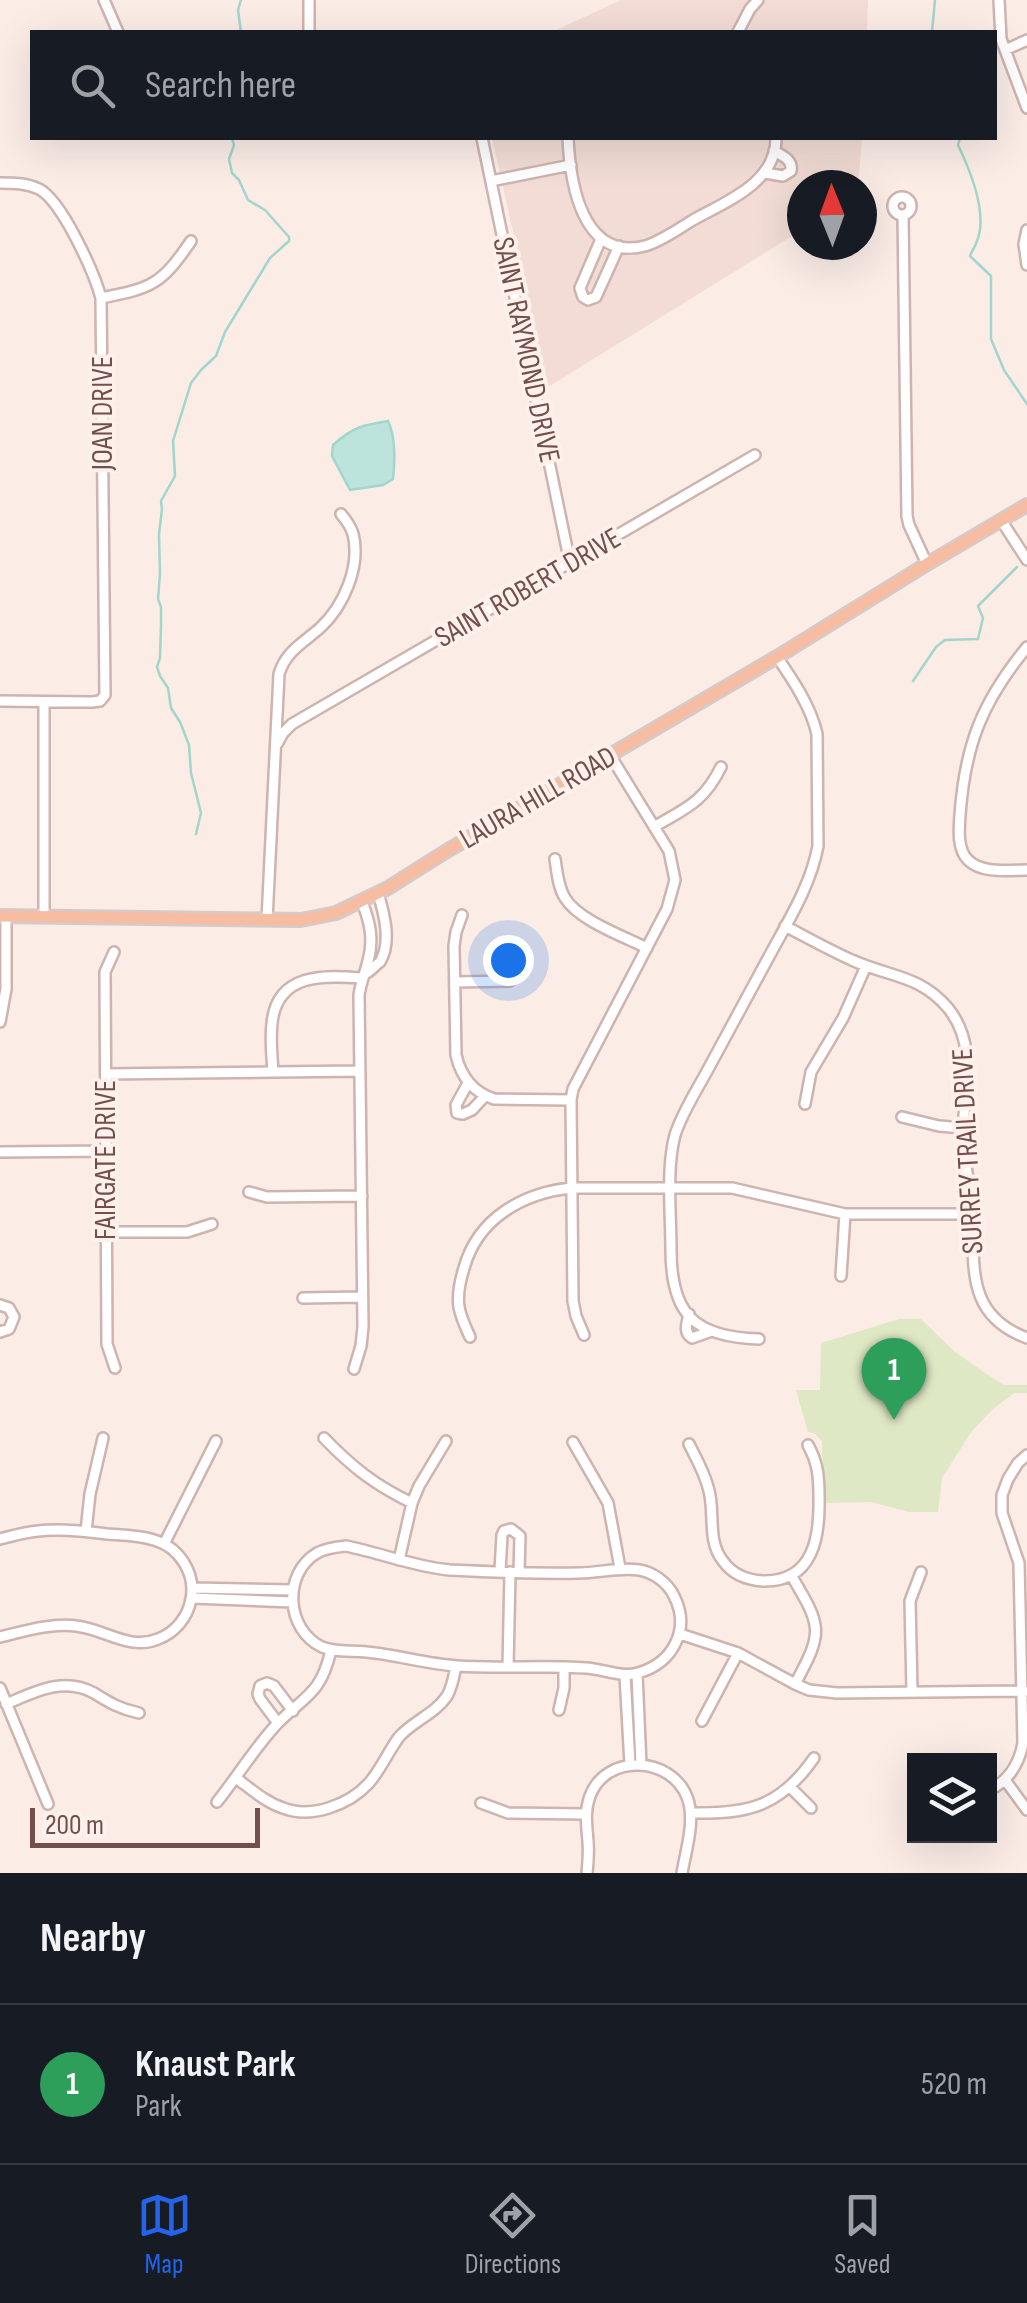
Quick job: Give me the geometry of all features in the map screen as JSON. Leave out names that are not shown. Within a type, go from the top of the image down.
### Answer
[{"type":"main road","name":"LAURA HILL ROAD","points":[[3,916],[301,920],[336,913],[378,894],[1027,505]]},
{"type":"street","points":[[104,0],[117,30]]},
{"type":"street","points":[[309,0],[309,30]]},
{"type":"street","points":[[739,30],[758,0]]},
{"type":"street","points":[[999,0],[1005,50],[1027,108]]},
{"type":"street","points":[[1005,50],[1027,40]]},
{"type":"street","name":"SAINT RAYMOND DRIVE","points":[[482,140],[570,564]]},
{"type":"street","points":[[568,140],[570,166],[587,223],[602,239],[632,248],[651,244],[750,187],[765,173],[776,140]]},
{"type":"street","points":[[765,173],[782,176],[791,171],[788,159],[774,151]]},
{"type":"street","points":[[491,181],[570,166]]},
{"type":"street","name":"JOAN DRIVE","points":[[0,183],[26,184],[46,194],[83,251],[101,298],[105,695],[96,702],[44,702]]},
{"type":"street","points":[[903,215],[907,516],[927,564]]},
{"type":"street","points":[[1027,230],[1027,265]]},
{"type":"street","points":[[602,239],[580,288],[583,298],[596,297],[618,246]]},
{"type":"street","points":[[101,298],[156,282],[178,261],[191,241]]},
{"type":"street","name":"SAINT ROBERT DRIVE","points":[[277,744],[283,733],[300,719],[755,454]]},
{"type":"street","points":[[267,920],[279,674],[287,656],[331,616],[348,587],[354,538],[342,514]]},
{"type":"street","points":[[1001,520],[1027,560]]},
{"type":"street","points":[[1027,647],[998,686],[973,734],[962,781],[959,824],[960,843],[967,859],[980,868],[1027,870]]},
{"type":"street","points":[[759,1338],[708,1332],[678,1298],[672,1283],[671,1153],[682,1115],[812,876],[818,846],[818,746],[810,714],[777,658]]},
{"type":"street","points":[[0,701],[44,702],[44,916]]},
{"type":"street","points":[[278,702],[286,717],[300,719]]},
{"type":"street","points":[[584,1334],[573,1300],[571,1100],[582,1068],[668,909],[675,880],[669,851],[610,755]]},
{"type":"street","points":[[654,827],[698,802],[722,767]]},
{"type":"street","points":[[556,859],[559,886],[573,908],[646,948]]},
{"type":"street","points":[[273,1072],[272,1026],[284,995],[311,977],[361,978],[380,961],[385,946],[385,920],[378,894]]},
{"type":"street","points":[[354,1369],[362,1338],[361,978],[371,943],[370,923],[362,902]]},
{"type":"street","points":[[462,915],[456,932],[455,982],[459,1068],[468,1083],[484,1096],[511,1101],[571,1100]]},
{"type":"street","points":[[0,1022],[6,988],[3,916]]},
{"type":"street","name":"SURREY TRAIL DRIVE","points":[[786,926],[866,966],[909,978],[939,998],[960,1026],[968,1060],[963,1149],[979,1295],[996,1320],[1027,1338]]},
{"type":"street","name":"FAIRGATE DRIVE","points":[[114,952],[105,972],[107,1344],[115,1368]]},
{"type":"street","points":[[805,1104],[811,1072],[843,1018],[866,966]]},
{"type":"street","points":[[455,982],[510,981]]},
{"type":"street","points":[[106,1074],[360,1071]]},
{"type":"street","points":[[468,1083],[456,1105],[457,1113],[472,1110],[484,1096]]},
{"type":"street","points":[[902,1117],[963,1128]]},
{"type":"street","points":[[0,1152],[106,1151]]},
{"type":"street","points":[[470,1337],[458,1298],[465,1262],[479,1236],[516,1204],[550,1190],[732,1188],[845,1214],[972,1214]]},
{"type":"street","points":[[249,1192],[267,1197],[362,1196]]},
{"type":"street","points":[[841,1276],[845,1214]]},
{"type":"street","points":[[106,1232],[187,1232],[212,1224]]},
{"type":"street","points":[[302,1298],[362,1297]]},
{"type":"street","points":[[0,1305],[9,1308],[14,1316],[9,1329],[0,1332]]},
{"type":"street","points":[[86,1532],[103,1438]]},
{"type":"street","points":[[324,1438],[358,1472],[412,1503]]},
{"type":"street","points":[[164,1544],[216,1441]]},
{"type":"street","points":[[399,1560],[412,1503],[446,1441]]},
{"type":"street","points":[[573,1442],[608,1503],[620,1568]]},
{"type":"street","points":[[689,1444],[709,1487],[712,1540],[720,1558],[747,1579],[772,1581],[791,1575],[809,1558],[818,1535],[819,1468],[808,1445]]},
{"type":"street","points":[[997,1785],[1019,1762],[1023,1743],[1019,1563],[1002,1512],[1002,1495],[1008,1479],[1027,1454]]},
{"type":"street","points":[[0,1539],[38,1530],[144,1538],[164,1544],[182,1559],[189,1572],[192,1593],[181,1622],[154,1641],[128,1642],[75,1626],[43,1627],[0,1637]]},
{"type":"street","points":[[346,1546],[445,1570],[584,1573],[620,1568],[644,1570],[663,1581],[680,1614],[680,1634],[669,1656],[653,1667],[631,1674],[584,1668],[456,1666],[332,1650],[316,1644],[298,1625],[292,1596],[298,1575],[308,1560],[327,1549],[346,1546]]},
{"type":"street","points":[[508,1667],[509,1572]]},
{"type":"street","points":[[912,1691],[910,1600],[921,1572]]},
{"type":"street","points":[[791,1575],[811,1609],[816,1629],[813,1652],[795,1684]]},
{"type":"street","points":[[192,1593],[292,1596]]},
{"type":"street","points":[[680,1634],[738,1652],[809,1690],[1024,1691]]},
{"type":"street","points":[[217,1802],[278,1723],[316,1688],[326,1672],[332,1650]]},
{"type":"street","points":[[702,1721],[738,1652]]},
{"type":"street","points":[[236,1778],[268,1801],[290,1810],[314,1811],[347,1800],[366,1787],[400,1737],[449,1694],[456,1666]]},
{"type":"street","points":[[558,1710],[564,1668]]},
{"type":"street","points":[[631,1674],[636,1764]]},
{"type":"street","points":[[6,1704],[62,1685],[82,1688],[121,1710],[139,1713]]},
{"type":"street","points":[[278,1723],[260,1698],[260,1686],[274,1686],[294,1711]]},
{"type":"street","points":[[0,1688],[48,1804]]},
{"type":"street","points":[[692,1813],[748,1810],[790,1787],[814,1758]]},
{"type":"street","points":[[587,1873],[585,1814],[590,1796],[600,1780],[619,1768],[636,1764],[665,1770],[680,1782],[692,1813],[682,1873]]},
{"type":"street","points":[[1004,1780],[1027,1810]]},
{"type":"street","points":[[790,1787],[812,1808]]},
{"type":"street","points":[[481,1803],[508,1813],[585,1814]]},
{"type":"shaded area","points":[[621,0],[868,0],[867,30],[556,30]]},
{"type":"shaded area","points":[[492,140],[862,140],[859,170],[787,170],[787,239],[548,387]]},
{"type":"green space","points":[[899,1319],[921,1319],[955,1352],[1004,1385],[1027,1385],[1027,1393],[1014,1393],[972,1431],[942,1478],[938,1512],[909,1512],[871,1502],[823,1503],[822,1441],[808,1432],[796,1390],[820,1390],[821,1343]]},
{"type":"water","points":[[388,421],[394,442],[393,479],[383,485],[350,490],[332,456],[333,445],[359,428]]},
{"type":"waterway","points":[[241,0],[241,30]]},
{"type":"waterway","points":[[932,30],[935,0]]},
{"type":"waterway","points":[[196,834],[201,813],[189,745],[157,667],[161,501],[175,476],[173,441],[191,383],[216,356],[225,332],[270,258],[289,241],[265,210],[248,200],[232,173],[229,159],[233,140]]},
{"type":"waterway","points":[[959,140],[979,205],[980,230],[970,256],[991,276],[991,339],[1004,370],[1027,404]]},
{"type":"waterway","points":[[913,681],[945,640],[978,639],[983,618],[978,606],[1017,567]]},
{"type":"place","name":"Knaust Park","points":[[894,1420]]}]
